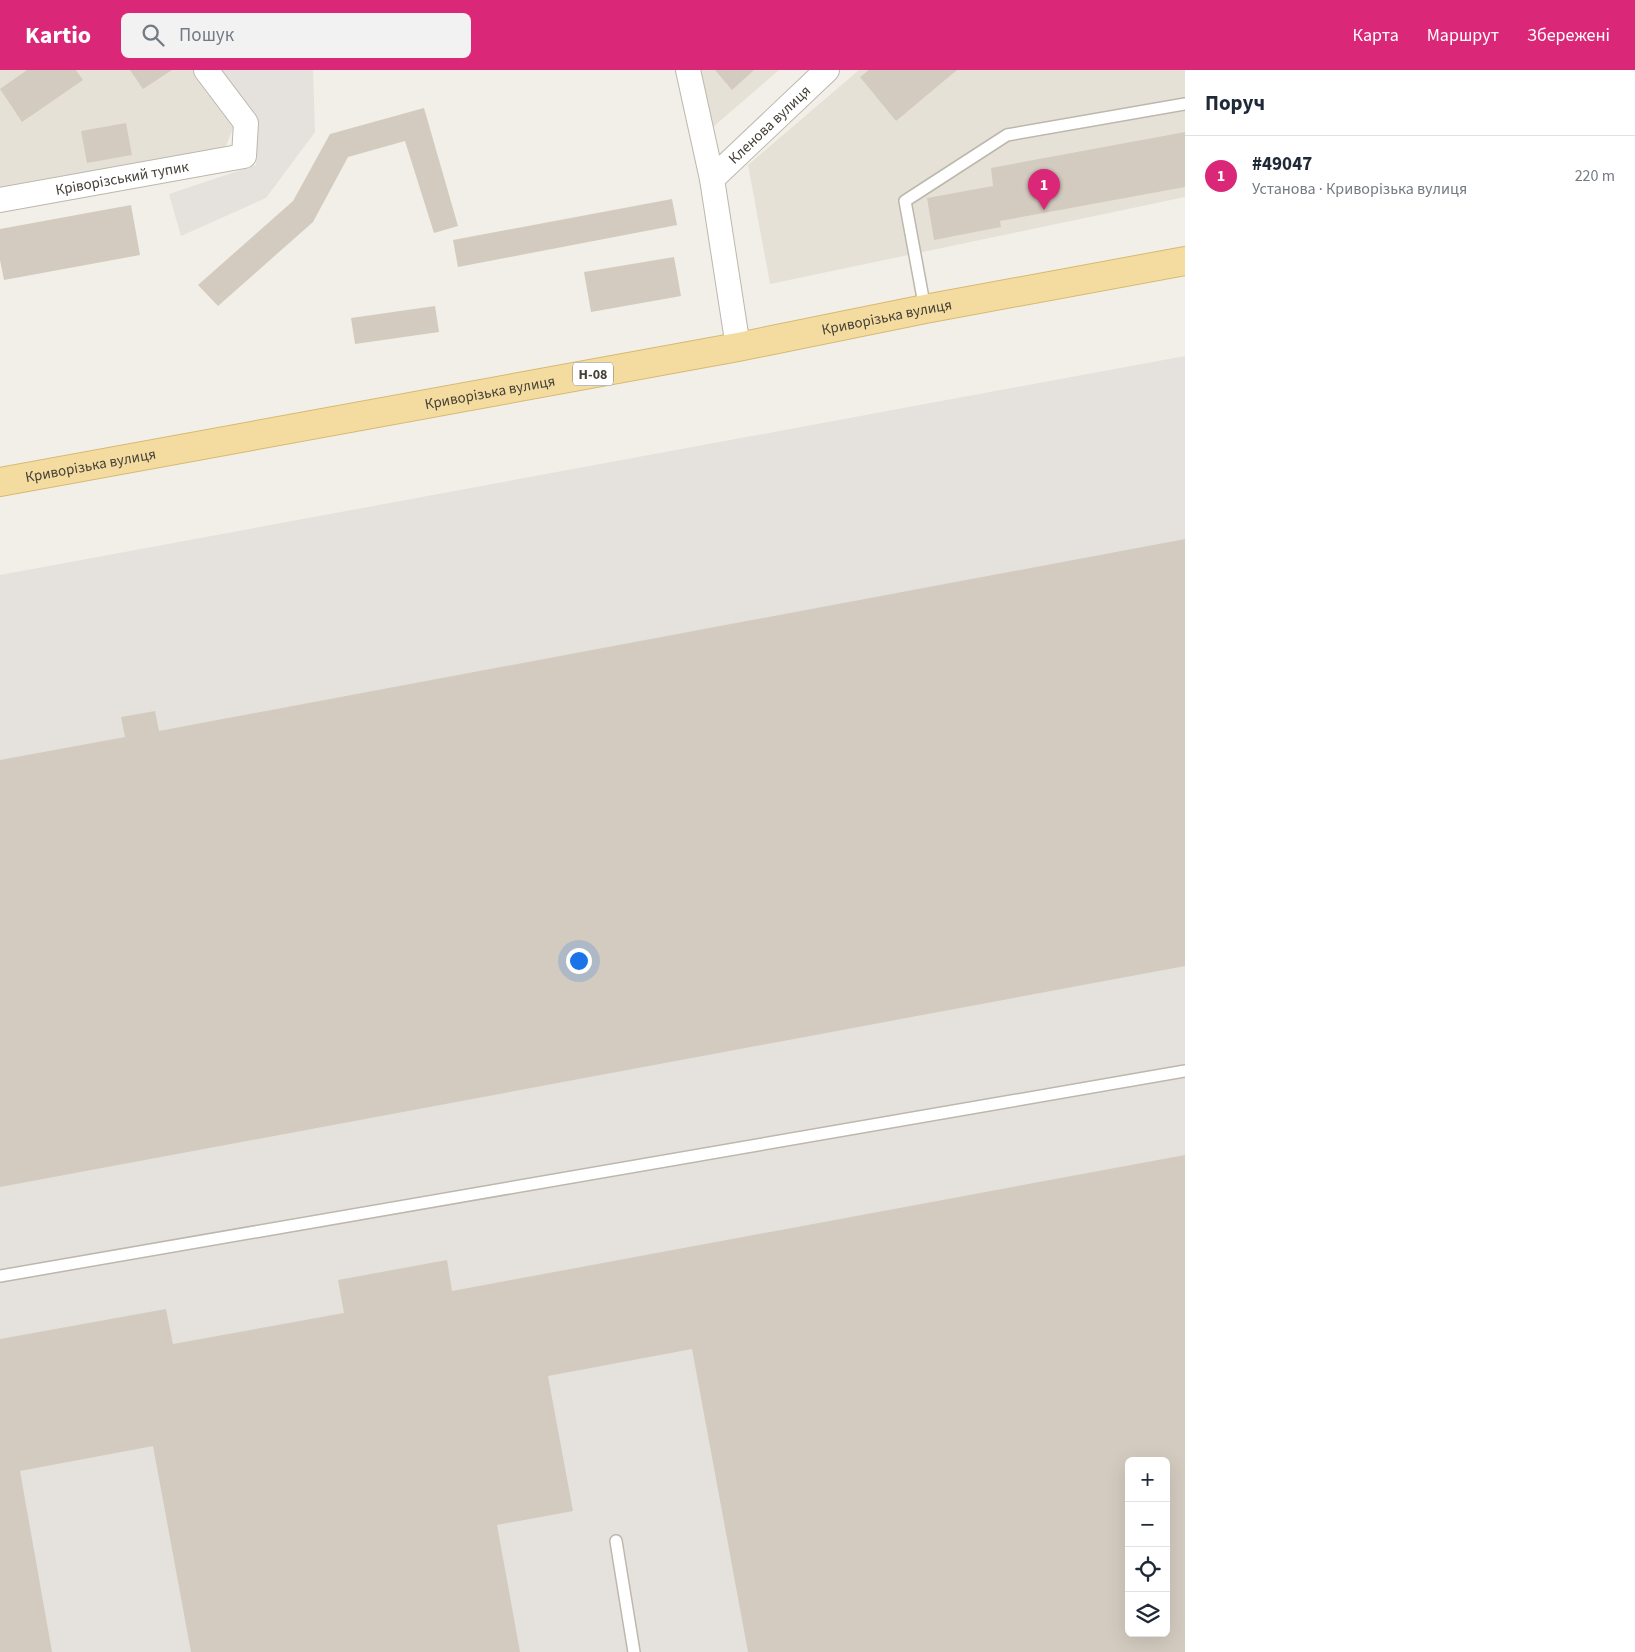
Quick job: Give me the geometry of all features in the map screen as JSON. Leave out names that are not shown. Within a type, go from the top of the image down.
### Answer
[{"type":"main road","name":"Криворізька вулиця","points":[[0,482],[738,347],[924,309],[1185,261]]},
{"type":"street","name":"Кріворізський тупик","points":[[0,200],[244,156],[246,123],[206,70]]},
{"type":"street","points":[[688,70],[712,179],[738,347]]},
{"type":"street","name":"Кленова вулиця","points":[[712,179],[827,70]]},
{"type":"lane","points":[[924,309],[905,201],[1007,135],[1185,104]]},
{"type":"lane","points":[[0,1276],[1185,1072]]},
{"type":"lane","points":[[616,1540],[634,1652]]},
{"type":"shaded area","points":[[0,70],[196,70],[235,124],[224,150],[0,188]]},
{"type":"shaded area","points":[[207,70],[313,70],[315,132],[266,198],[181,236],[169,194],[256,165],[255,145]]},
{"type":"shaded area","points":[[700,70],[779,70],[713,127]]},
{"type":"shaded area","points":[[859,70],[1185,70],[1185,197],[770,284],[748,165]]},
{"type":"shaded area","points":[[1185,356],[1185,1652],[0,1652],[0,575]]},
{"type":"building","points":[[27,70],[76,70],[83,80],[22,122],[0,89]]},
{"type":"building","points":[[130,70],[172,70],[143,89]]},
{"type":"building","points":[[715,70],[754,70],[732,90]]},
{"type":"building","points":[[869,70],[957,70],[896,121],[860,77]]},
{"type":"building","points":[[424,108],[458,226],[434,233],[405,141],[348,157],[313,222],[218,306],[198,285],[293,201],[330,134]]},
{"type":"building","points":[[126,123],[132,155],[87,163],[81,131]]},
{"type":"building","points":[[1185,132],[1185,187],[1000,221],[1001,227],[934,240],[927,198],[993,186],[991,168]]},
{"type":"building","points":[[672,199],[677,225],[458,267],[453,240]]},
{"type":"building","points":[[131,205],[140,255],[4,280],[0,260],[0,229]]},
{"type":"building","points":[[674,257],[681,296],[591,312],[584,272]]},
{"type":"building","points":[[435,306],[439,332],[355,344],[351,318]]},
{"type":"building","points":[[1185,539],[1185,966],[0,1187],[0,760],[125,737],[121,717],[155,711],[159,731]]},
{"type":"building","points":[[1185,1155],[1185,1652],[748,1652],[692,1349],[548,1376],[573,1511],[497,1525],[520,1652],[191,1652],[153,1446],[20,1471],[52,1652],[0,1652],[0,1339],[166,1309],[173,1344],[344,1313],[338,1280],[447,1260],[452,1291]]},
{"type":"place","name":"#49047","points":[[1044,210]]}]
